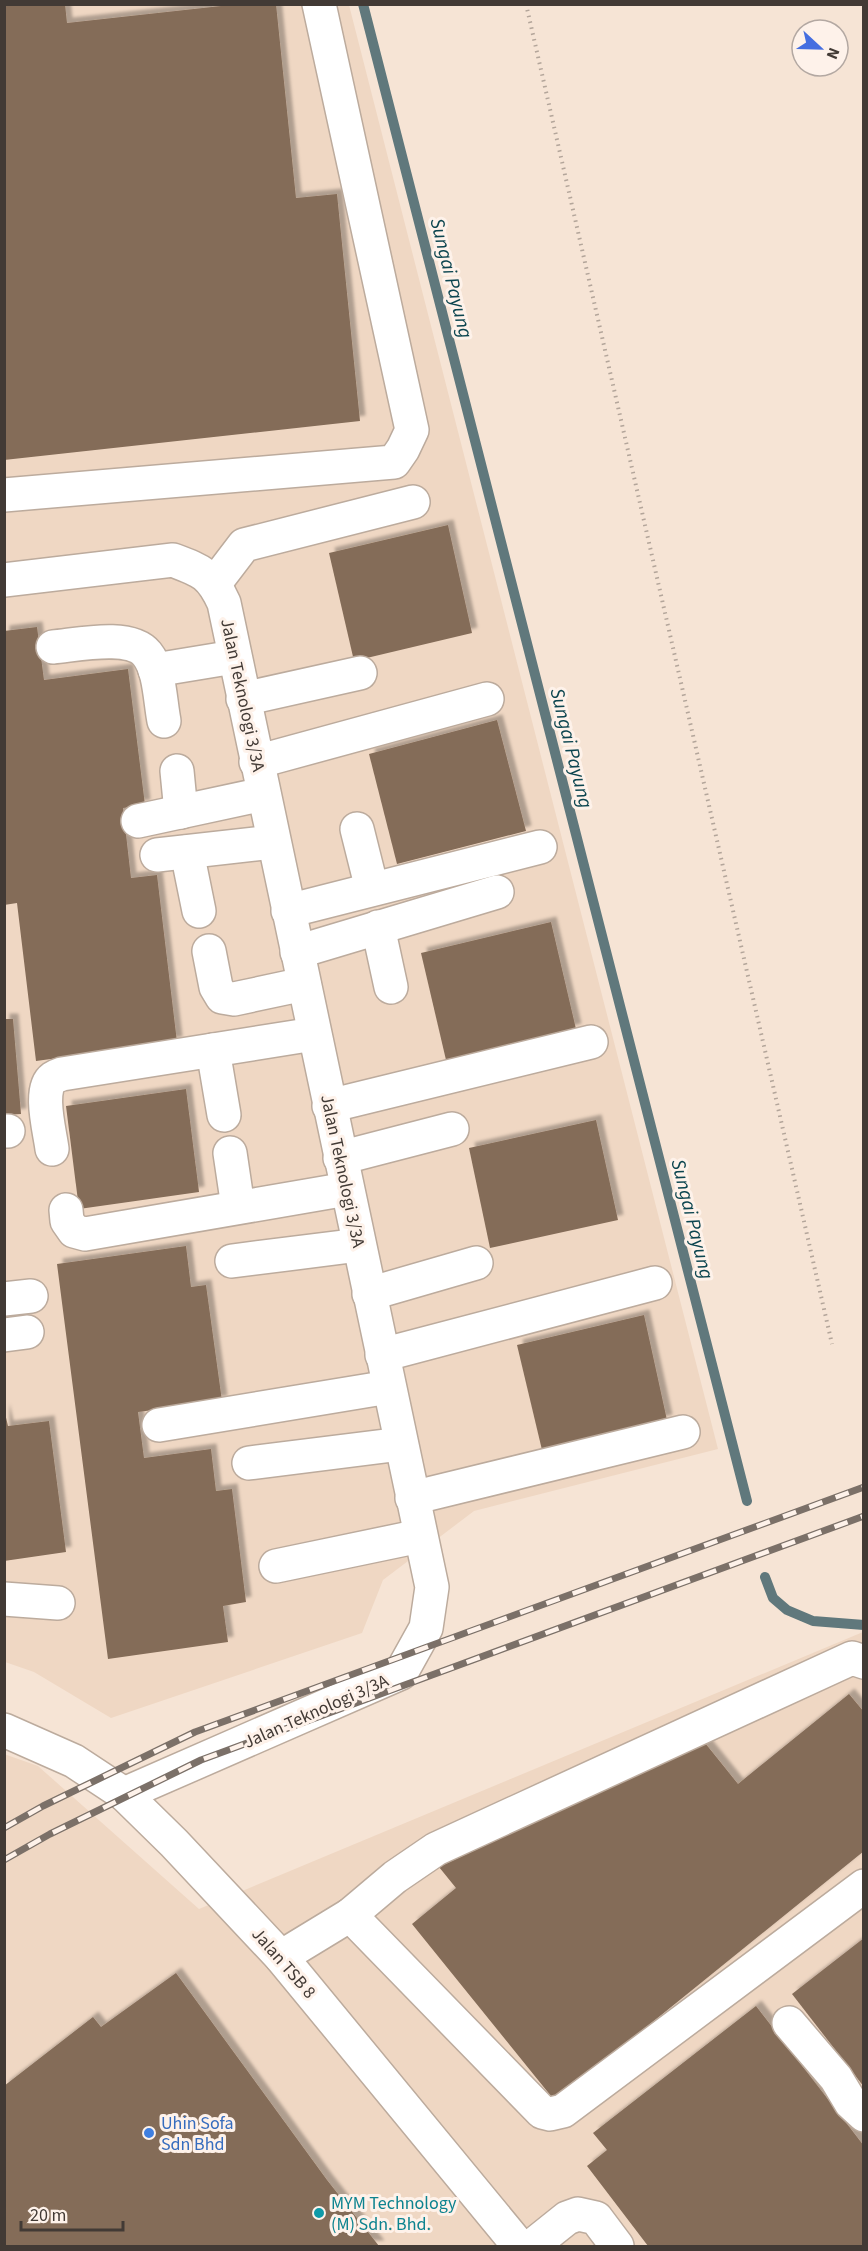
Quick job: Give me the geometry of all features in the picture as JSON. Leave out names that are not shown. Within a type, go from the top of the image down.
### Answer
[{"type":"street","points":[[4,495],[394,462],[403,449],[412,430],[319,4]]},
{"type":"street","points":[[4,580],[173,560],[197,568],[215,583],[244,545],[412,502]]},
{"type":"street","name":"Jalan Teknologi 3/3A","points":[[124,1794],[401,1673],[426,1628],[432,1587],[224,603],[215,583]]},
{"type":"street","points":[[53,647],[124,642],[137,647],[147,654],[155,670],[164,720]]},
{"type":"street","points":[[155,670],[234,657]]},
{"type":"street","points":[[243,699],[360,673]]},
{"type":"street","points":[[256,762],[487,699]]},
{"type":"street","points":[[177,771],[181,812]]},
{"type":"street","points":[[138,821],[263,794]]},
{"type":"street","points":[[357,829],[372,889]]},
{"type":"street","points":[[199,911],[172,854],[273,842]]},
{"type":"street","points":[[288,911],[540,847]]},
{"type":"street","points":[[297,951],[497,892]]},
{"type":"street","points":[[378,927],[391,987]]},
{"type":"street","points":[[209,951],[216,987],[222,997],[234,999],[303,984]]},
{"type":"street","points":[[52,1149],[45,1097],[52,1078],[62,1074],[314,1034]]},
{"type":"street","points":[[329,1106],[591,1042]]},
{"type":"street","points":[[213,1050],[224,1115]]},
{"type":"street","points":[[340,1158],[452,1129]]},
{"type":"street","points":[[230,1153],[238,1207]]},
{"type":"street","points":[[66,1209],[67,1221],[74,1231],[85,1234],[347,1189]]},
{"type":"street","points":[[232,1261],[359,1245]]},
{"type":"street","points":[[369,1293],[476,1263]]},
{"type":"street","points":[[382,1355],[655,1283]]},
{"type":"street","points":[[159,1425],[389,1387]]},
{"type":"street","points":[[412,1498],[683,1432]]},
{"type":"street","points":[[249,1463],[401,1443]]},
{"type":"street","points":[[276,1566],[420,1536]]},
{"type":"street","points":[[4,1599],[58,1603]]},
{"type":"street","points":[[281,1957],[350,1916],[395,1877],[436,1849],[852,1658],[864,1662]]},
{"type":"street","name":"Jalan TSB 8","points":[[4,1730],[74,1761],[124,1794],[174,1843],[281,1957],[519,2247]]},
{"type":"street","points":[[350,1916],[542,2112],[550,2114],[563,2111],[864,1886]]},
{"type":"street","points":[[789,2023],[836,2078],[851,2103],[864,2115]]},
{"type":"street","points":[[532,2247],[567,2218],[578,2214],[596,2218],[617,2247]]},
{"type":"path","points":[[526,4],[832,1344]]},
{"type":"shaded area","points":[[5,5],[349,5],[718,1449],[474,1511],[383,1580],[362,1633],[111,1718],[34,1672],[5,1662]]},
{"type":"shaded area","points":[[863,1632],[863,2246],[5,2246],[4,1754],[38,1766],[199,1909]]},
{"type":"building","points":[[4,4],[65,4],[67,23],[239,4],[276,4],[296,198],[337,194],[360,421],[4,460]]},
{"type":"building","points":[[448,525],[472,633],[354,661],[329,553]]},
{"type":"building","points":[[37,627],[44,680],[128,669],[145,805],[123,808],[131,878],[157,875],[177,1042],[36,1061],[17,903],[4,905],[4,631]]},
{"type":"building","points":[[497,720],[526,831],[397,864],[369,754]]},
{"type":"building","points":[[551,922],[576,1029],[446,1060],[421,953]]},
{"type":"building","points":[[4,1019],[13,1019],[21,1114],[4,1115]]},
{"type":"building","points":[[186,1089],[199,1192],[79,1209],[66,1106]]},
{"type":"building","points":[[596,1120],[618,1220],[490,1248],[469,1148]]},
{"type":"building","points":[[186,1246],[191,1287],[206,1285],[222,1401],[138,1412],[144,1458],[211,1449],[216,1491],[232,1489],[246,1602],[223,1606],[228,1642],[108,1659],[57,1264]]},
{"type":"building","points":[[644,1315],[667,1420],[542,1450],[517,1345]]},
{"type":"building","points":[[4,1409],[8,1426],[49,1421],[66,1552],[4,1561]]},
{"type":"building","points":[[849,1694],[864,1712],[864,1851],[555,2101],[412,1924],[456,1888],[439,1867],[705,1743],[738,1784]]},
{"type":"building","points":[[864,1938],[864,2087],[792,1994]]},
{"type":"building","name":"Uhin Sofa Sdn Bhd","points":[[176,1973],[327,2180],[379,2246],[4,2246],[4,2086],[93,2017],[101,2027]]},
{"type":"building","points":[[756,2006],[864,2146],[864,2246],[648,2246],[587,2166],[607,2150],[593,2133]]},
{"type":"waterway","name":"Sungai Payung","points":[[363,4],[747,1501]]},
{"type":"waterway","name":"Sungai Payung","points":[[765,1577],[773,1598],[787,1610],[813,1621],[864,1625]]},
{"type":"railway","points":[[4,1828],[43,1806],[195,1732],[864,1487]]},
{"type":"railway","points":[[4,1860],[50,1834],[201,1760],[864,1516]]},
{"type":"place","name":"Uhin Sofa Sdn Bhd","points":[[149,2133]]},
{"type":"place","name":"MYM Technology (M) Sdn. Bhd.","points":[[319,2213]]}]
